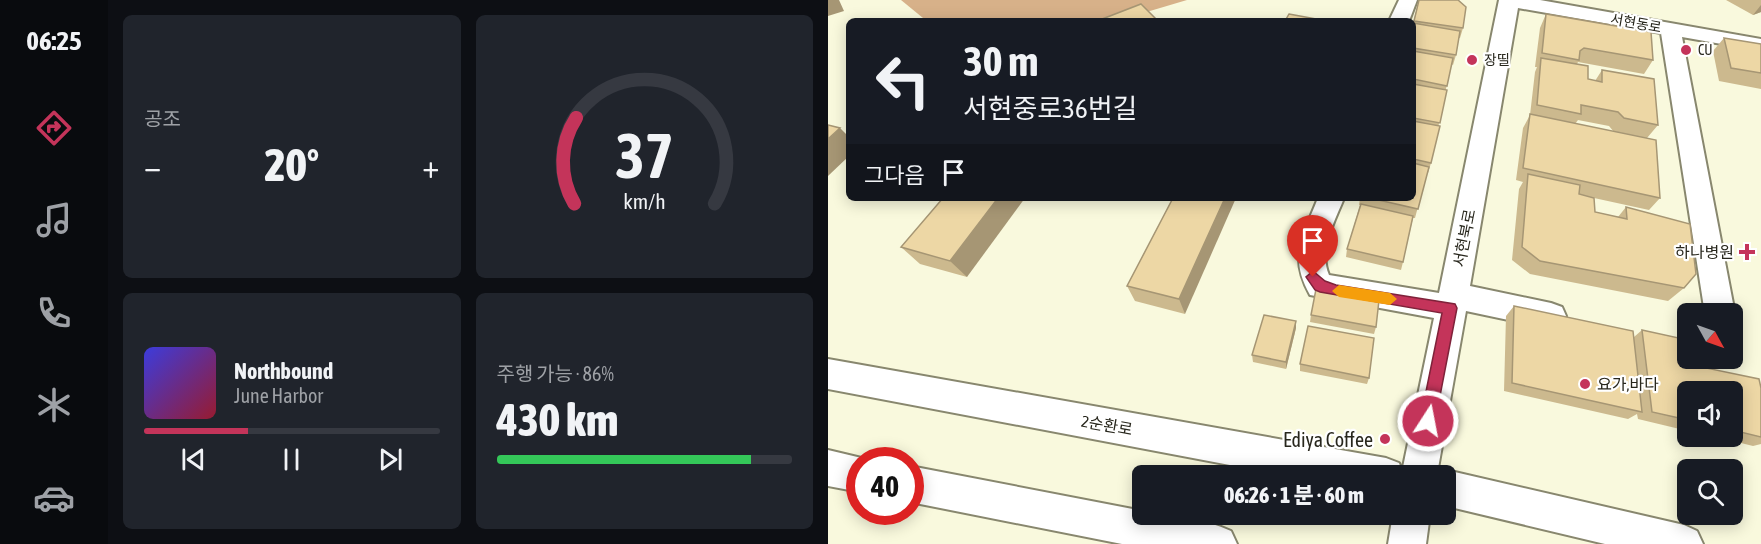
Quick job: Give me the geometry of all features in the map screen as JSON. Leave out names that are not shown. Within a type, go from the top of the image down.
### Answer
[{"type":"street","points":[[1400,18],[1408,0]]},
{"type":"street","name":"서현동로","points":[[1510,0],[1761,45]]},
{"type":"street","name":"서현북로","points":[[1421,465],[1510,0]]},
{"type":"street","points":[[1670,29],[1718,303]]},
{"type":"street","points":[[1330,201],[1309,257],[1313,277],[1320,286],[1452,302],[1577,322]]},
{"type":"street","name":"2순환로","points":[[828,374],[1326,465]]},
{"type":"street","points":[[828,468],[846,471]]},
{"type":"street","points":[[924,487],[1218,544]]},
{"type":"street","points":[[1456,490],[1684,544]]},
{"type":"street","points":[[1407,544],[1410,525]]},
{"type":"shaded area","points":[[901,0],[1187,0],[1126,18],[923,18]]},
{"type":"building","points":[[1419,0],[1458,0],[1466,7],[1463,28],[1416,21]]},
{"type":"building","points":[[1141,4],[1155,18],[1105,18]]},
{"type":"building","points":[[1289,14],[1311,18],[1287,18]]},
{"type":"building","points":[[1546,14],[1651,32],[1653,60],[1584,48],[1580,51],[1579,60],[1542,53]]},
{"type":"building","points":[[1416,24],[1460,31],[1456,55],[1416,48]]},
{"type":"building","points":[[1724,38],[1761,44],[1761,73],[1731,68]]},
{"type":"building","points":[[1416,52],[1453,58],[1447,86],[1416,80]]},
{"type":"building","points":[[1541,58],[1588,66],[1588,79],[1602,82],[1602,70],[1654,79],[1658,125],[1624,118],[1618,112],[1581,105],[1581,114],[1537,105]]},
{"type":"building","points":[[1416,85],[1447,90],[1440,123],[1416,119]]},
{"type":"building","points":[[1530,114],[1656,140],[1660,198],[1523,168]]},
{"type":"building","points":[[1416,122],[1440,126],[1431,163],[1416,160]]},
{"type":"building","points":[[828,125],[840,128],[828,139]]},
{"type":"building","points":[[1416,164],[1429,167],[1418,209],[1383,201],[1416,201]]},
{"type":"building","points":[[1528,174],[1580,185],[1579,194],[1594,198],[1595,212],[1627,219],[1626,207],[1690,224],[1696,274],[1684,288],[1540,261],[1522,247]]},
{"type":"building","points":[[940,201],[996,201],[950,261],[901,247]]},
{"type":"building","points":[[1171,201],[1224,201],[1179,299],[1127,286]]},
{"type":"building","points":[[1361,204],[1413,216],[1403,262],[1347,249]]},
{"type":"building","points":[[1316,289],[1379,300],[1376,327],[1311,315]]},
{"type":"building","points":[[1514,306],[1633,331],[1642,412],[1512,383]]},
{"type":"building","points":[[1264,315],[1296,321],[1286,362],[1252,355]]},
{"type":"building","points":[[1308,326],[1374,338],[1369,378],[1300,364]]},
{"type":"building","points":[[1642,330],[1677,338],[1677,369],[1711,369],[1759,379],[1761,437],[1743,433],[1743,381],[1677,381],[1677,418],[1652,412]]},
{"type":"slow traffic","points":[[1339,291],[1390,299]]},
{"type":"place","name":"CU","points":[[1686,50]]},
{"type":"place","name":"장띨","points":[[1472,60]]},
{"type":"place","name":"하나병원","points":[[1747,252]]},
{"type":"place","name":"요가,바다","points":[[1585,384]]},
{"type":"place","name":"Ediya Coffee","points":[[1385,439]]},
{"type":"route","points":[[1313,277],[1320,286],[1336,291],[1450,308],[1428,421]]}]
